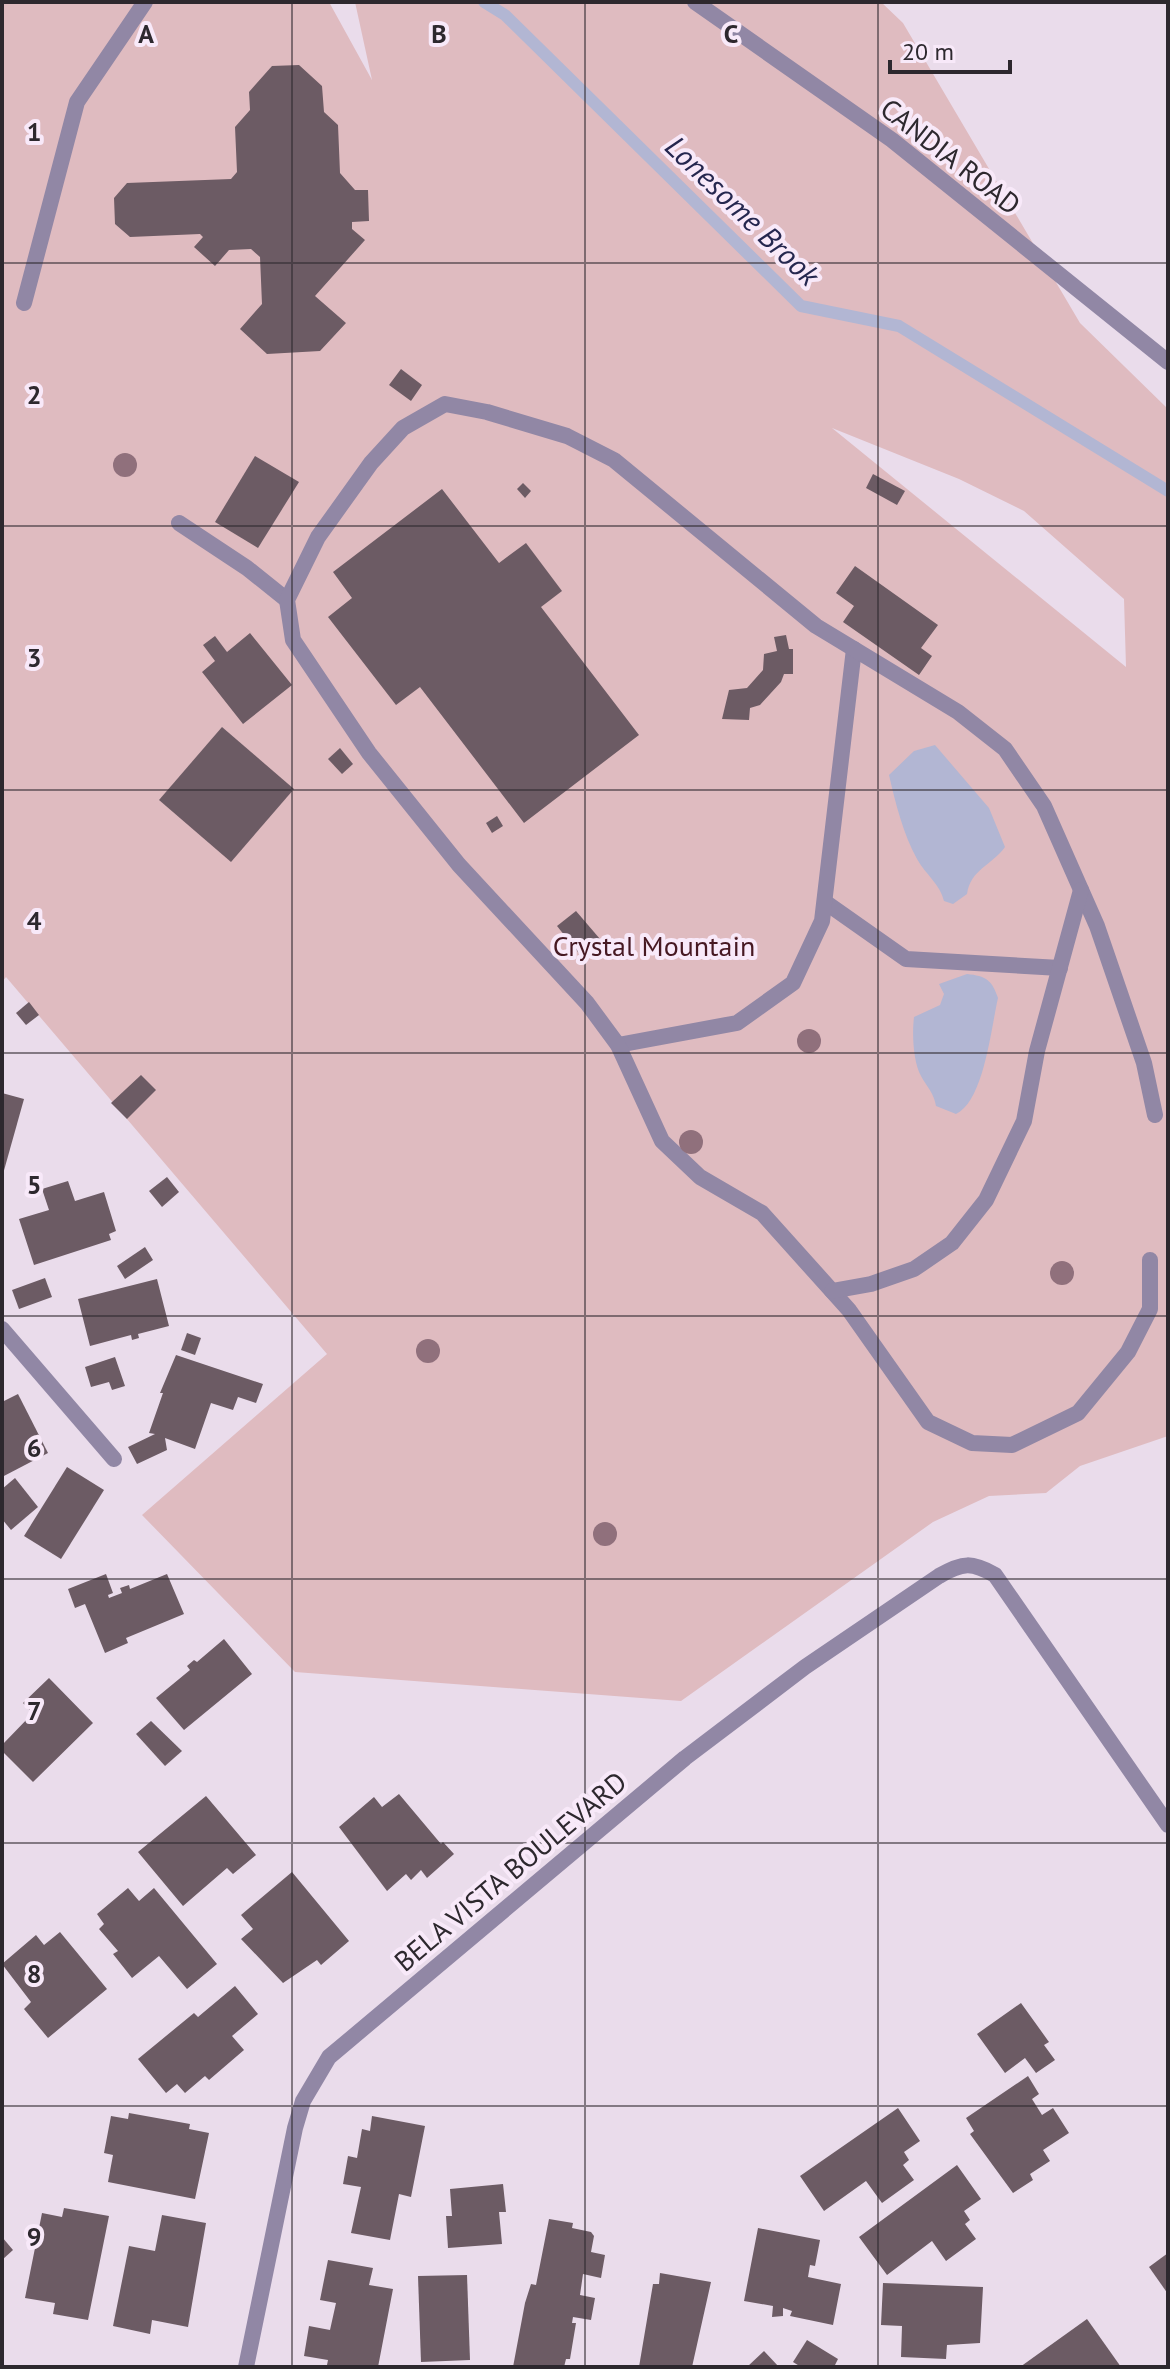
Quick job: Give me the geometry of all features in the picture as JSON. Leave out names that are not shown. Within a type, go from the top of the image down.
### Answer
[{"type":"street","points":[[24,303],[77,102],[145,2]]},
{"type":"street","name":"CANDIA ROAD","points":[[695,2],[892,140],[1168,362]]},
{"type":"street","points":[[1150,1260],[1150,1309],[1128,1352],[1078,1413],[1012,1445],[972,1443],[928,1422],[885,1358],[832,1291],[762,1213],[700,1177],[662,1141],[618,1045],[587,1003],[459,865],[369,753],[293,640],[287,600],[318,537],[371,463],[403,428],[445,404],[487,412],[567,436],[614,460],[816,626],[958,712],[1005,749],[1044,806],[1081,890],[1144,1063],[1155,1115]]},
{"type":"street","points":[[179,523],[247,568],[287,600]]},
{"type":"street","points":[[618,1045],[737,1023],[793,983],[822,921],[854,649]]},
{"type":"street","points":[[832,1291],[871,1284],[914,1269],[952,1243],[986,1200],[1024,1121],[1037,1051],[1081,890]]},
{"type":"street","points":[[825,902],[906,959],[1060,968]]},
{"type":"street","points":[[2,1329],[114,1459]]},
{"type":"street","name":"BELA VISTA BOULEVARD","points":[[246,2367],[295,2128],[303,2101],[329,2057],[685,1758],[805,1667],[960,1564],[974,1563],[995,1575],[1168,1825]]},
{"type":"green space","name":"Crystal Mountain","points":[[2,2],[329,2],[372,80],[355,2],[881,2],[903,23],[1080,323],[1168,409],[1168,1436],[1080,1466],[1046,1493],[989,1496],[933,1522],[681,1701],[295,1672],[142,1515],[327,1354],[6,977],[2,982]],"holes":[[[832,428],[959,479],[1024,511],[1124,599],[1126,667]]]},
{"type":"water","points":[[935,745],[989,808],[1005,847],[977,873],[967,894],[953,904],[944,901],[912,849],[889,775],[914,751]]},
{"type":"water","points":[[967,974],[987,980],[998,998],[980,1079],[966,1107],[956,1114],[936,1106],[918,1070],[913,1024],[914,1017],[940,1005],[944,994],[939,984]]},
{"type":"building","points":[[299,65],[322,86],[324,112],[338,125],[340,173],[355,190],[368,190],[369,221],[352,222],[352,229],[365,240],[315,296],[346,323],[320,351],[267,354],[240,329],[262,304],[260,257],[251,249],[229,250],[215,266],[194,247],[203,237],[200,234],[130,237],[115,224],[114,198],[127,183],[231,179],[237,172],[235,127],[250,110],[249,92],[272,66]]},
{"type":"building","points":[[401,369],[422,385],[411,401],[389,385]]},
{"type":"building","points":[[255,456],[299,482],[258,548],[215,522]]},
{"type":"building","points":[[873,474],[905,491],[897,505],[866,488]]},
{"type":"building","points":[[523,483],[531,491],[525,498],[517,489]]},
{"type":"building","points":[[442,489],[499,563],[526,543],[562,591],[541,607],[639,735],[524,823],[420,687],[396,705],[328,617],[352,598],[333,572]]},
{"type":"building","points":[[855,566],[938,625],[921,648],[932,656],[919,675],[843,622],[854,606],[836,593]]},
{"type":"building","points":[[250,633],[292,685],[243,724],[202,672],[215,661],[203,645],[215,636],[227,652]]},
{"type":"building","points":[[786,635],[789,649],[793,649],[793,674],[784,674],[781,682],[760,705],[750,708],[749,720],[722,719],[729,690],[747,688],[763,670],[764,654],[777,651],[774,637]]},
{"type":"building","points":[[222,727],[294,789],[231,862],[159,800]]},
{"type":"building","points":[[340,748],[353,764],[342,774],[328,759]]},
{"type":"building","points":[[497,816],[503,826],[492,833],[486,823]]},
{"type":"building","points":[[576,911],[600,939],[581,956],[557,926]]},
{"type":"building","points":[[29,1002],[39,1015],[26,1025],[16,1013]]},
{"type":"building","points":[[141,1075],[156,1090],[127,1119],[111,1103]]},
{"type":"building","points":[[2,1093],[24,1099],[3,1174],[2,1174]]},
{"type":"building","points":[[167,1177],[179,1192],[162,1207],[149,1191]]},
{"type":"building","points":[[68,1181],[75,1201],[104,1192],[116,1231],[109,1234],[111,1240],[34,1265],[19,1219],[49,1210],[42,1189]]},
{"type":"building","points":[[145,1247],[153,1260],[125,1279],[117,1266]]},
{"type":"building","points":[[45,1278],[52,1297],[19,1309],[12,1290]]},
{"type":"building","points":[[157,1279],[169,1326],[138,1334],[139,1338],[132,1340],[131,1335],[90,1346],[78,1299]]},
{"type":"building","points":[[187,1333],[201,1338],[195,1355],[181,1350]]},
{"type":"building","points":[[176,1355],[263,1384],[256,1403],[238,1397],[233,1410],[211,1403],[195,1449],[165,1438],[167,1450],[137,1464],[128,1447],[155,1434],[149,1433],[163,1393],[160,1393]]},
{"type":"building","points":[[115,1357],[125,1386],[112,1390],[109,1382],[91,1387],[85,1367]]},
{"type":"building","points":[[18,1394],[48,1453],[2,1477],[2,1402]]},
{"type":"building","points":[[67,1467],[104,1490],[61,1559],[24,1536]]},
{"type":"building","points":[[15,1478],[38,1507],[11,1530],[2,1519],[2,1489]]},
{"type":"building","points":[[106,1574],[113,1593],[108,1595],[109,1598],[122,1593],[120,1588],[129,1585],[130,1589],[167,1574],[184,1614],[126,1638],[128,1643],[105,1653],[85,1604],[75,1608],[68,1589]]},
{"type":"building","points":[[224,1639],[252,1674],[184,1730],[156,1698],[190,1670],[187,1666],[194,1660],[197,1662]]},
{"type":"building","points":[[49,1678],[93,1723],[33,1782],[2,1751],[2,1745],[33,1713],[23,1703]]},
{"type":"building","points":[[151,1721],[182,1751],[165,1766],[136,1734]]},
{"type":"building","points":[[399,1794],[441,1844],[443,1842],[454,1854],[427,1878],[421,1870],[411,1880],[406,1874],[387,1891],[339,1827],[374,1797],[382,1807]]},
{"type":"building","points":[[206,1796],[256,1855],[233,1874],[227,1868],[183,1906],[138,1852]]},
{"type":"building","points":[[292,1872],[349,1941],[321,1965],[317,1960],[283,1983],[241,1939],[253,1929],[241,1915]]},
{"type":"building","points":[[128,1888],[139,1901],[154,1888],[217,1964],[187,1989],[159,1956],[132,1978],[113,1954],[118,1951],[99,1929],[104,1924],[97,1914]]},
{"type":"building","points":[[60,1932],[107,1989],[48,2038],[24,2009],[31,2002],[2,1964],[36,1935],[44,1945]]},
{"type":"building","points":[[235,1986],[258,2014],[232,2036],[244,2050],[209,2080],[205,2076],[185,2093],[177,2084],[166,2093],[138,2059],[194,2013],[198,2017]]},
{"type":"building","points":[[1021,2003],[1049,2042],[1044,2045],[1055,2060],[1036,2073],[1025,2058],[1005,2073],[977,2034]]},
{"type":"building","points":[[1028,2076],[1039,2094],[1032,2099],[1042,2115],[1053,2108],[1069,2133],[1043,2150],[1050,2161],[1030,2174],[1033,2180],[1013,2193],[970,2134],[974,2131],[966,2118]]},
{"type":"building","points":[[898,2108],[920,2141],[904,2152],[909,2160],[903,2165],[914,2180],[882,2203],[866,2181],[824,2211],[800,2176]]},
{"type":"building","points":[[129,2113],[190,2124],[189,2129],[209,2133],[195,2199],[108,2182],[113,2155],[104,2153],[111,2116],[128,2119]]},
{"type":"building","points":[[372,2116],[425,2126],[411,2197],[399,2194],[390,2240],[351,2233],[361,2187],[343,2184],[348,2156],[357,2158],[362,2129],[370,2131]]},
{"type":"building","points":[[957,2165],[981,2199],[964,2211],[970,2220],[965,2224],[976,2239],[946,2261],[932,2241],[887,2275],[859,2237]]},
{"type":"building","points":[[503,2184],[506,2212],[499,2212],[502,2244],[448,2248],[446,2216],[452,2216],[450,2189]]},
{"type":"building","points":[[64,2208],[109,2216],[88,2320],[53,2314],[55,2303],[25,2298],[42,2213],[62,2217]]},
{"type":"building","points":[[162,2215],[206,2223],[188,2327],[152,2320],[150,2334],[113,2326],[129,2246],[155,2251]]},
{"type":"building","points":[[549,2219],[573,2223],[572,2228],[591,2232],[594,2236],[591,2252],[605,2255],[601,2278],[583,2274],[580,2295],[595,2298],[591,2320],[573,2317],[572,2323],[576,2323],[570,2359],[566,2359],[564,2367],[513,2367],[525,2303],[531,2284],[536,2285]]},
{"type":"building","points":[[758,2228],[820,2240],[815,2266],[810,2265],[808,2277],[841,2284],[833,2325],[790,2316],[792,2311],[783,2308],[783,2316],[772,2317],[773,2306],[744,2301]]},
{"type":"building","points":[[2,2237],[13,2250],[2,2260]]},
{"type":"building","points":[[1168,2253],[1168,2294],[1149,2267]]},
{"type":"building","points":[[328,2260],[373,2268],[369,2285],[393,2289],[378,2367],[339,2367],[327,2365],[328,2360],[304,2356],[309,2326],[330,2330],[336,2303],[320,2300]]},
{"type":"building","points":[[660,2273],[711,2282],[692,2367],[639,2367],[653,2284],[659,2284]]},
{"type":"building","points":[[467,2275],[470,2360],[421,2362],[418,2276]]},
{"type":"building","points":[[883,2283],[983,2287],[980,2343],[947,2345],[946,2359],[901,2357],[902,2326],[881,2325]]},
{"type":"building","points":[[1087,2319],[1121,2367],[1020,2367]]},
{"type":"building","points":[[807,2340],[838,2359],[834,2367],[801,2367],[793,2362]]},
{"type":"building","points":[[764,2351],[779,2367],[747,2367]]},
{"type":"waterway","name":"Lonesome Brook","points":[[484,2],[505,15],[801,306],[899,326],[1168,491]]}]
